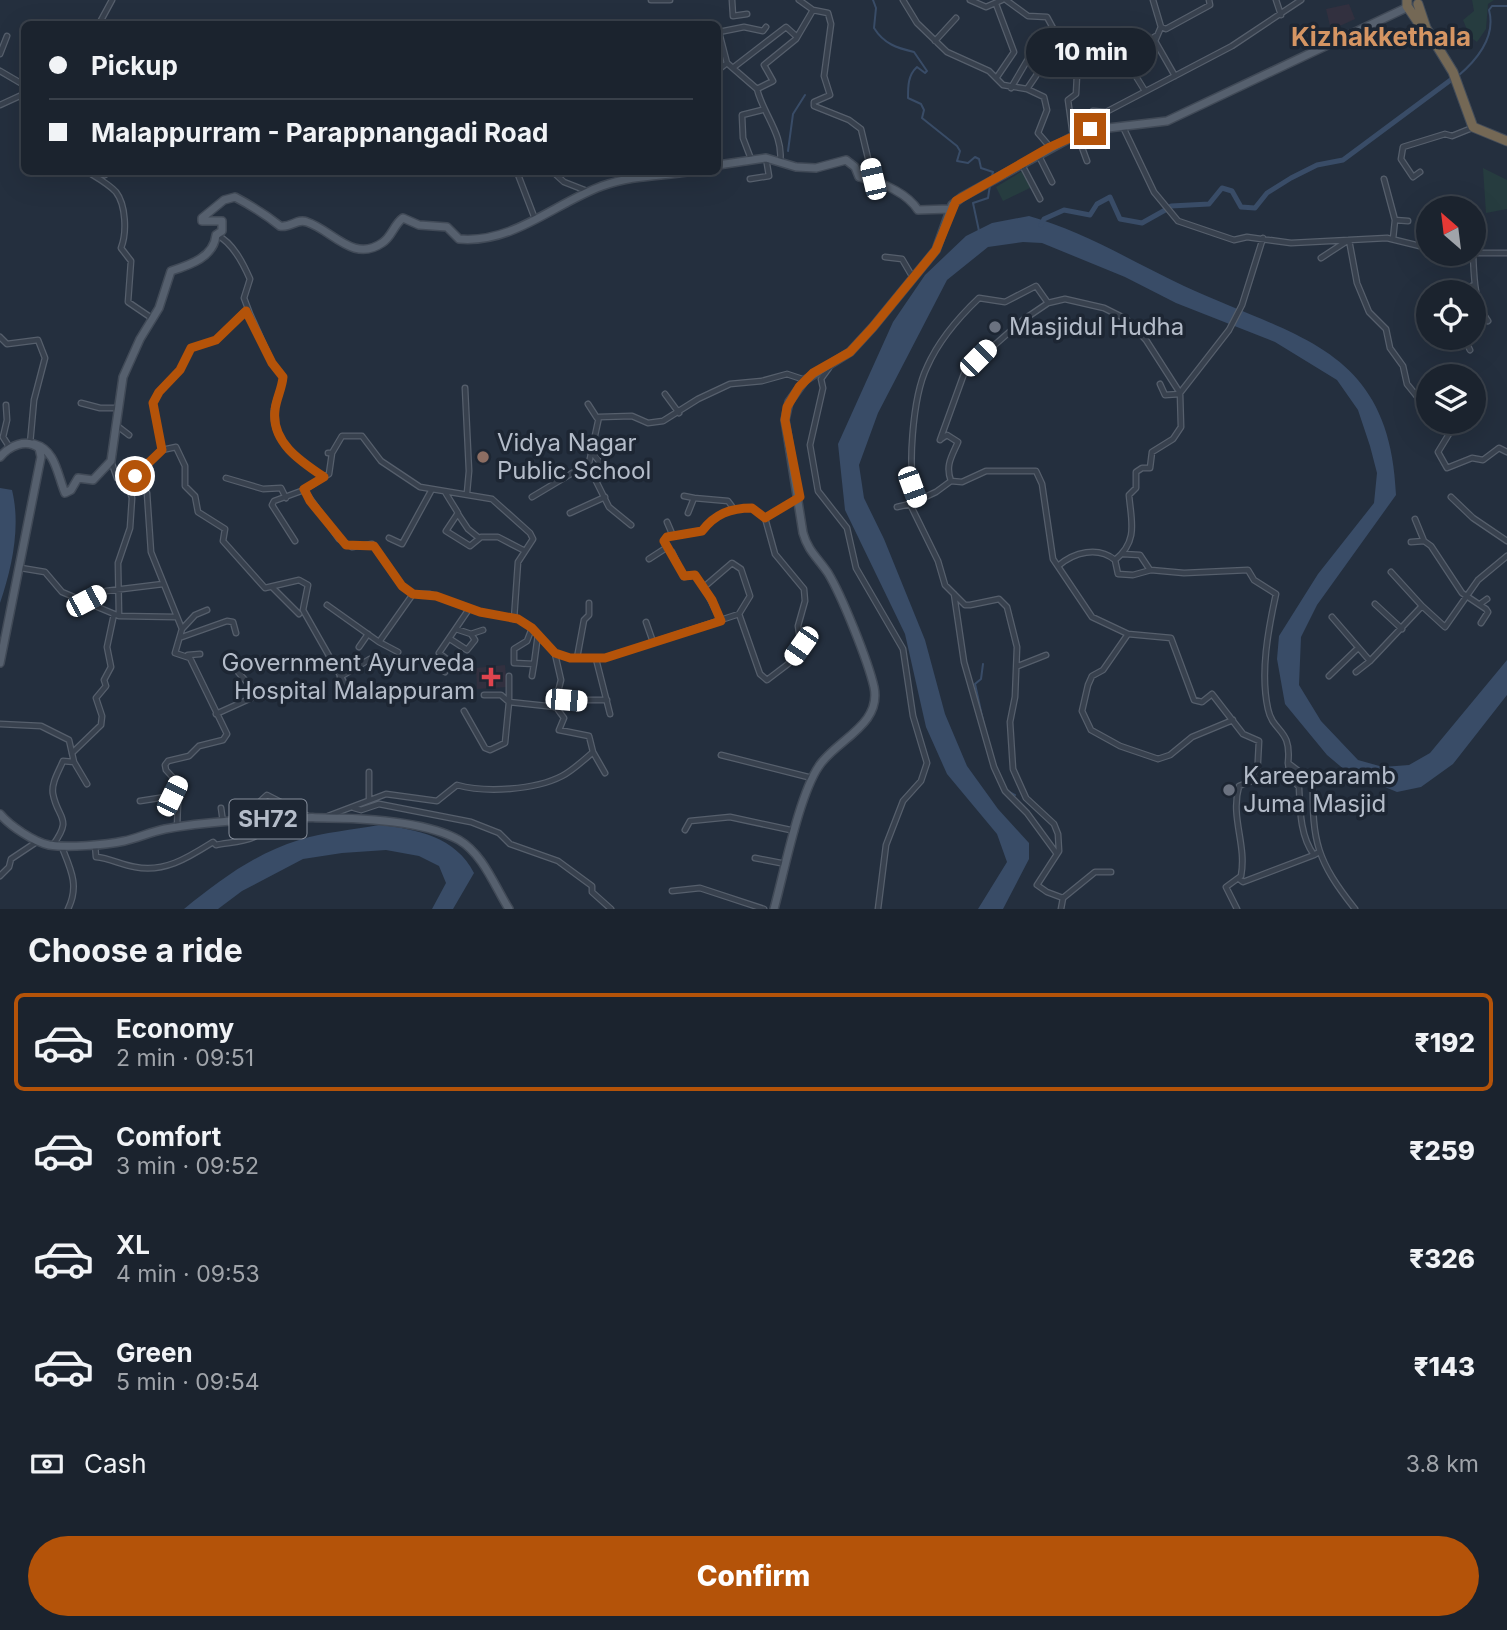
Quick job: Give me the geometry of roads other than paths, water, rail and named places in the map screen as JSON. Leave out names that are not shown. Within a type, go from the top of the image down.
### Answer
[{"type":"highway","points":[[1411,4],[1453,72],[1472,124],[1507,141]]},
{"type":"highway","points":[[1472,124],[1493,134],[1507,136]]},
{"type":"main road","points":[[774,909],[813,779],[831,752],[867,719],[875,701],[874,687],[853,626],[828,573],[808,549],[785,420],[789,402],[805,380],[857,346],[936,250],[950,209],[956,201],[1020,163],[1075,135],[1100,127],[1167,121],[1411,4]]},
{"type":"main road","points":[[721,164],[766,158],[816,168],[846,160],[855,167],[859,177],[873,179],[909,200],[918,210],[950,209]]},
{"type":"main road","points":[[0,457],[10,448],[32,444],[45,447],[51,453],[65,493],[78,478],[93,480],[111,461],[117,408],[130,357],[153,319],[171,271],[195,262],[210,252],[216,235],[222,231],[222,221],[202,221],[202,218],[232,197],[265,212],[281,226],[305,221],[355,249],[382,243],[403,218],[419,225],[447,227],[457,238],[466,240],[505,233],[587,192],[631,176],[645,175]]},
{"type":"main road","points":[[0,663],[41,464],[41,452],[32,444]]},
{"type":"main road","name":"SH72","points":[[0,814],[38,840],[57,845],[122,841],[177,828],[267,819],[404,823],[460,841],[474,853],[509,909]]},
{"type":"street","points":[[101,21],[112,0]]},
{"type":"street","points":[[651,0],[670,0]]},
{"type":"street","points":[[732,0],[733,16],[747,15]]},
{"type":"street","points":[[799,0],[813,10],[828,13],[831,24],[824,76],[830,95],[813,104],[821,110],[849,120],[861,129],[873,179]]},
{"type":"street","points":[[903,0],[917,23],[947,52],[969,60],[1011,89],[1027,89],[1046,100],[1044,121],[1038,133],[1050,147]]},
{"type":"street","points":[[970,0],[986,7],[1004,0],[1028,16],[1047,18],[1059,40],[1063,38],[1067,46],[1068,61],[1078,79],[1076,94],[1068,100],[1075,135],[1087,160]]},
{"type":"street","points":[[1161,27],[1166,29],[1190,19],[1210,5],[1209,0]]},
{"type":"street","points":[[1276,0],[1281,15]]},
{"type":"street","points":[[1093,111],[1106,112],[1232,46],[1301,0]]},
{"type":"street","points":[[1155,1],[1161,27],[1155,41],[1175,76]]},
{"type":"street","points":[[996,4],[1014,52],[997,77]]},
{"type":"street","points":[[757,89],[773,81],[764,65],[796,39],[813,10]]},
{"type":"street","points":[[935,41],[956,18]]},
{"type":"street","points":[[721,31],[744,27],[763,31],[766,27]]},
{"type":"street","points":[[734,67],[786,27],[796,36]]},
{"type":"street","points":[[1145,91],[1132,70],[1148,41],[1160,34]]},
{"type":"street","points":[[0,54],[7,36]]},
{"type":"street","points":[[721,42],[727,63],[757,89],[762,110],[782,148],[780,162]]},
{"type":"street","points":[[1027,89],[1049,60],[1060,57],[1068,61]]},
{"type":"street","points":[[1011,89],[1028,59]]},
{"type":"street","points":[[721,68],[727,63]]},
{"type":"street","points":[[0,71],[21,83]]},
{"type":"street","points":[[0,105],[21,95]]},
{"type":"street","points":[[751,159],[743,138],[742,115],[762,110]]},
{"type":"street","points":[[1100,127],[1106,112]]},
{"type":"street","points":[[1420,173],[1413,177],[1401,159],[1403,147],[1445,134],[1452,136],[1472,124]]},
{"type":"street","points":[[1122,127],[1154,192],[1178,221],[1222,238],[1291,243],[1393,239],[1416,245]]},
{"type":"street","points":[[1038,154],[1052,182]]},
{"type":"street","points":[[750,178],[770,176],[766,158]]},
{"type":"street","points":[[1020,163],[1040,199]]},
{"type":"street","points":[[92,175],[116,192],[124,219],[125,238],[121,248],[131,261],[128,302],[153,319]]},
{"type":"street","points":[[518,175],[535,219]]},
{"type":"street","points":[[556,175],[564,182],[587,192]]},
{"type":"street","points":[[1384,178],[1395,220],[1393,239]]},
{"type":"street","points":[[1395,220],[1408,221]]},
{"type":"street","points":[[216,235],[226,240],[235,251],[250,279],[251,285],[244,296],[250,314],[272,363],[283,377],[275,408],[278,436],[301,461],[324,477]]},
{"type":"street","points":[[1160,384],[1165,395],[1181,393],[1231,326],[1241,306],[1263,239]]},
{"type":"street","points":[[1321,258],[1348,240]]},
{"type":"street","points":[[1348,240],[1355,276],[1365,303],[1377,323],[1386,329],[1390,348],[1402,366],[1407,384],[1416,395]]},
{"type":"street","points":[[1486,253],[1507,253]]},
{"type":"street","points":[[885,257],[902,259],[912,276]]},
{"type":"street","points":[[917,501],[911,481],[913,436],[922,378],[929,363],[960,318],[979,298],[1005,302],[1036,286],[1048,303]]},
{"type":"street","points":[[951,481],[948,471],[950,456],[958,442],[947,435],[940,440],[965,371],[990,346],[1048,303],[1065,299],[1078,300],[1126,319],[1146,340],[1181,393],[1181,427],[1173,439],[1152,452],[1150,468],[1142,468],[1136,472],[1136,488],[1129,495],[1134,526],[1123,554],[1115,560]]},
{"type":"street","points":[[162,450],[153,408],[159,392],[180,370],[191,348],[216,340],[244,312],[250,314]]},
{"type":"street","points":[[0,337],[6,344],[38,340],[44,352],[34,400],[32,444]]},
{"type":"street","points":[[828,364],[821,379],[823,388],[810,445],[818,491],[847,528],[856,568],[903,649],[913,716],[927,763],[921,781],[903,801],[886,845],[878,909]]},
{"type":"street","points":[[597,418],[632,416],[652,423],[679,413],[698,399],[730,384],[762,381],[787,374],[805,380]]},
{"type":"street","points":[[465,388],[469,471],[467,493]]},
{"type":"street","points":[[665,394],[679,413]]},
{"type":"street","points":[[81,403],[100,408],[117,408]]},
{"type":"street","points":[[532,497],[589,463],[597,418],[588,404]]},
{"type":"street","points":[[6,405],[7,420],[3,437],[10,448]]},
{"type":"street","points":[[116,425],[129,435]]},
{"type":"street","points":[[1449,434],[1438,452],[1447,468],[1472,458],[1483,460],[1500,448],[1507,452]]},
{"type":"street","points":[[295,541],[272,505],[274,501],[286,498],[329,474],[330,453],[340,437],[362,436],[381,461],[431,491],[467,493],[495,500],[528,531],[533,541],[517,565],[514,618]]},
{"type":"street","points":[[200,654],[188,656],[176,653],[182,629],[151,552],[147,493],[135,476],[162,450],[176,447],[185,466],[185,486],[195,496],[198,512],[225,529],[225,546],[235,552],[260,584],[272,587],[299,580],[308,585],[303,610],[345,684],[368,698]]},
{"type":"street","points":[[590,450],[605,469],[595,479],[609,507],[631,524]]},
{"type":"street","points":[[72,753],[101,725],[102,716],[96,698],[106,685],[104,680],[111,667],[107,647],[117,615],[120,589],[118,563],[130,528],[132,498],[127,481],[117,478],[111,461]]},
{"type":"street","points":[[897,507],[917,501],[951,481],[962,482],[986,471],[1035,471],[1042,484],[1048,541],[1058,566],[1092,617],[1128,634],[1171,638],[1194,700],[1202,702],[1212,694],[1243,734],[1259,741],[1257,779],[1239,786],[1234,792]]},
{"type":"street","points":[[226,478],[263,489],[281,488],[286,498]]},
{"type":"street","points":[[304,489],[339,539],[352,547],[372,544],[402,586],[413,594],[436,596],[469,609],[514,618],[538,633],[555,653],[561,680],[555,707]]},
{"type":"street","points":[[389,538],[402,544],[431,491]]},
{"type":"street","points":[[444,492],[468,529],[479,538]]},
{"type":"street","points":[[684,496],[720,498],[728,501],[734,509]]},
{"type":"street","points":[[570,513],[605,497]]},
{"type":"street","points":[[765,518],[800,497]]},
{"type":"street","points":[[1451,497],[1473,518],[1507,541]]},
{"type":"street","points":[[688,513],[694,498]]},
{"type":"street","points":[[910,504],[938,561],[945,585],[965,605],[1004,600],[1012,624],[1018,666],[1010,722],[1013,769],[1026,798],[1054,824],[1059,843],[1057,854],[1037,885],[1063,898]]},
{"type":"street","points":[[721,621],[704,587],[695,575],[684,576],[677,559],[666,548],[664,541],[673,536],[702,531],[709,519],[734,509],[752,508],[765,518],[775,554],[799,580],[805,601],[798,618],[801,646],[789,664],[767,680],[760,674],[740,614]]},
{"type":"street","points":[[457,513],[446,531],[470,546],[479,538],[498,537],[525,551]]},
{"type":"street","points":[[1415,519],[1424,541]]},
{"type":"street","points":[[667,522],[673,536]]},
{"type":"street","points":[[1411,542],[1424,541],[1431,545],[1468,597],[1488,612],[1481,623]]},
{"type":"street","points":[[649,559],[666,548]]},
{"type":"street","points":[[1058,566],[1066,559],[1097,551],[1106,553],[1115,560],[1118,574],[1150,570],[1184,573],[1248,570],[1254,580],[1276,594],[1266,657],[1265,695],[1268,712],[1289,741],[1290,777],[1299,786],[1306,840],[1354,909]]},
{"type":"street","points":[[1123,554],[1140,555],[1150,570]]},
{"type":"street","points":[[1391,572],[1422,606],[1446,627],[1478,580],[1507,556]]},
{"type":"street","points":[[555,653],[596,659],[740,614],[750,596],[737,564],[729,564],[704,587]]},
{"type":"street","points":[[21,568],[45,572],[62,592],[117,615],[176,617]]},
{"type":"street","points":[[86,601],[106,591],[163,584]]},
{"type":"street","points":[[272,587],[299,614]]},
{"type":"street","points":[[954,593],[964,662],[994,767],[1005,791],[1027,813],[1057,854]]},
{"type":"street","points":[[379,642],[413,594]]},
{"type":"street","points":[[1480,604],[1487,599]]},
{"type":"street","points":[[577,658],[584,620],[589,615],[589,603]]},
{"type":"street","points":[[1375,604],[1402,629]]},
{"type":"street","points":[[327,605],[379,642],[398,652]]},
{"type":"street","points":[[1356,671],[1370,661],[1422,606]]},
{"type":"street","points":[[445,672],[436,667],[448,660],[439,653],[469,609]]},
{"type":"street","points":[[182,629],[195,615],[207,610]]},
{"type":"street","points":[[1332,617],[1370,661]]},
{"type":"street","points":[[182,637],[229,621],[236,633]]},
{"type":"street","points":[[646,622],[653,642]]},
{"type":"street","points":[[532,628],[527,641],[514,649],[514,663],[534,664]]},
{"type":"street","points":[[456,629],[471,634],[483,630]]},
{"type":"street","points":[[532,676],[538,633]]},
{"type":"street","points":[[359,647],[368,634]]},
{"type":"street","points":[[450,639],[467,650],[475,640],[471,634]]},
{"type":"street","points":[[1128,634],[1103,670],[1092,677],[1088,685],[1082,710],[1091,730],[1120,746],[1158,759],[1170,755],[1192,737],[1233,720]]},
{"type":"street","points":[[1329,676],[1358,649]]},
{"type":"street","points":[[1018,666],[1046,655]]},
{"type":"street","points":[[177,828],[178,803],[170,799],[178,783],[166,771],[165,765],[169,761],[189,756],[199,746],[223,740],[227,734],[188,656]]},
{"type":"street","points":[[340,677],[370,659]]},
{"type":"street","points":[[596,659],[610,714]]},
{"type":"street","points":[[216,714],[258,695],[238,672]]},
{"type":"street","points":[[464,711],[485,748],[493,750],[505,743],[509,676]]},
{"type":"street","points":[[484,695],[501,695],[509,702],[555,707],[566,700],[607,700]]},
{"type":"street","points":[[555,707],[564,718],[559,730],[589,736],[593,752],[605,773]]},
{"type":"street","points":[[0,724],[41,726],[69,740],[74,762],[87,784]]},
{"type":"street","points":[[239,821],[267,795],[317,819],[354,808],[369,799],[386,794],[407,794],[437,801],[457,785],[487,790],[513,790],[563,776],[593,752]]},
{"type":"street","points":[[721,755],[813,779]]},
{"type":"street","points":[[68,909],[75,890],[74,877],[57,845],[65,821],[53,792],[63,761],[74,762]]},
{"type":"street","points":[[1288,763],[1313,782],[1312,825],[1317,853]]},
{"type":"street","points":[[369,772],[369,799]]},
{"type":"street","points":[[1237,909],[1226,886],[1239,878],[1244,858],[1235,819],[1239,786]]},
{"type":"street","points":[[140,801],[172,796]]},
{"type":"street","points":[[354,808],[361,810],[379,804],[398,810],[457,818],[499,833],[510,844],[558,861],[592,886],[592,892],[611,909]]},
{"type":"street","points":[[221,808],[223,823]]},
{"type":"street","points":[[685,830],[690,821],[730,817],[796,831]]},
{"type":"street","points":[[95,842],[96,856],[138,868],[162,867],[194,857],[213,842],[216,845],[255,837],[266,826],[267,819]]},
{"type":"street","points":[[0,876],[9,867],[11,859],[38,840]]},
{"type":"street","points":[[1239,878],[1243,882],[1255,879],[1317,853]]},
{"type":"street","points":[[755,858],[787,865]]},
{"type":"street","points":[[1061,909],[1063,898],[1094,872],[1111,872]]},
{"type":"street","points":[[672,891],[700,888],[764,909]]},
{"type":"water","points":[[1029,216],[1088,238],[1184,286],[1299,336],[1330,354],[1356,378],[1376,407],[1390,446],[1396,495],[1317,605],[1301,637],[1299,685],[1321,721],[1358,760],[1383,767],[1409,765],[1430,753],[1507,660],[1507,695],[1453,764],[1421,787],[1397,792],[1346,771],[1327,755],[1285,704],[1277,659],[1279,636],[1318,574],[1374,503],[1377,473],[1358,410],[1337,380],[1275,342],[1176,303],[1125,277],[1042,243],[1023,242],[988,247],[947,280],[878,413],[859,465],[864,498],[884,539],[925,640],[945,714],[967,766],[998,809],[1029,843],[1029,859],[1003,909],[978,909],[1007,862],[997,834],[947,774],[926,727],[905,634],[845,510],[838,444],[893,322],[925,275],[966,236],[992,223]]},
{"type":"water","points":[[0,488],[12,490],[16,518],[11,561],[0,603]]},
{"type":"water","points":[[379,825],[421,832],[434,837],[457,851],[466,861],[474,873],[453,909],[432,909],[446,883],[439,866],[419,856],[386,850],[303,859],[242,891],[218,909],[184,909],[238,869],[283,846],[318,835]]},
{"type":"waterway","points":[[873,0],[876,8],[874,28],[891,44],[914,52],[927,71],[925,73],[917,67],[914,70],[909,81],[908,98],[921,104],[924,110],[922,118],[957,146],[960,151],[957,161],[968,163],[975,157],[979,159],[981,168],[993,172],[992,176]]},
{"type":"waterway","points":[[1458,76],[1478,55],[1488,38],[1489,10],[1492,6],[1507,6]]},
{"type":"waterway","points":[[1171,206],[1209,204],[1222,188],[1232,191],[1241,207],[1255,208],[1267,193],[1291,178],[1317,165],[1343,160],[1452,79]]},
{"type":"waterway","points":[[788,151],[793,114],[805,95]]},
{"type":"waterway","points":[[979,231],[973,203],[988,198],[990,185]]},
{"type":"waterway","points":[[1041,225],[1044,219],[1064,210],[1090,215],[1097,204],[1110,197],[1120,219],[1142,223],[1167,209]]},
{"type":"waterway","points":[[983,664],[981,679],[975,684],[984,725]]},
{"type":"waterway","points":[[1008,791],[1015,795]]},
{"type":"place","name":"Masjidul Hudha","points":[[995,327]]},
{"type":"place","name":"Vidya Nagar Public School","points":[[483,457]]},
{"type":"place","name":"Government Ayurveda Hospital Malappuram","points":[[491,677]]},
{"type":"place","name":"Kareeparamb Juma Masjid","points":[[1229,790]]},
{"type":"district","name":"Kizhakkethala","points":[[1381,37]]}]
